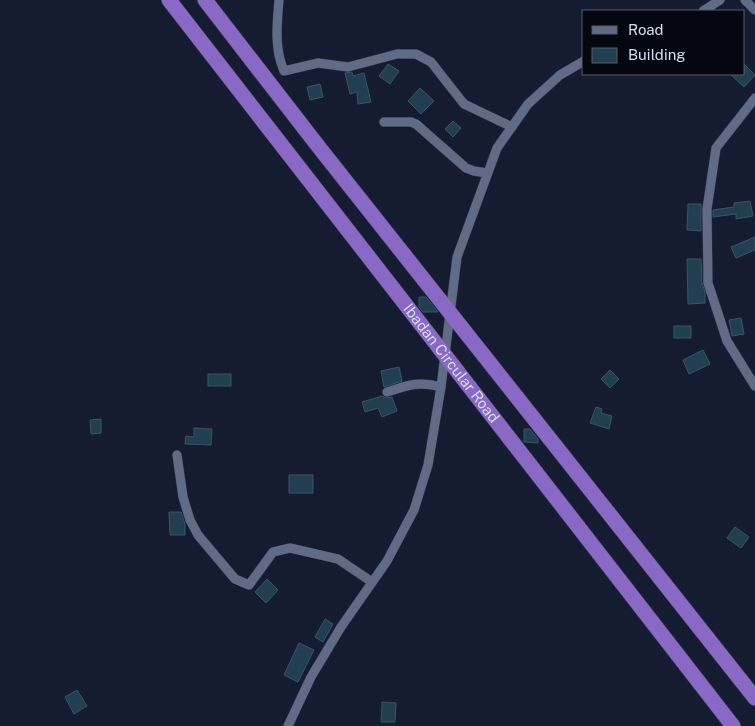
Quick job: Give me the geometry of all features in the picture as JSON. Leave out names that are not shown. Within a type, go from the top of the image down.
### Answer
[{"type":"highway","name":"Ibadan Circular Road","points":[[169,0],[733,726]]},
{"type":"highway","name":"Ibadan Circular Road","points":[[205,0],[318,146],[755,698]]},
{"type":"street","points":[[278,0],[276,36],[280,61],[284,71],[318,63],[348,67],[397,54],[416,54],[431,62],[464,104],[512,127]]},
{"type":"street","points":[[705,10],[720,0]]},
{"type":"street","points":[[745,0],[755,10]]},
{"type":"street","points":[[288,726],[311,677],[341,627],[387,561],[414,510],[428,465],[441,387],[457,257],[497,148],[528,104],[560,74],[582,62]]},
{"type":"street","points":[[755,98],[716,148],[707,209],[708,283],[728,341],[755,386]]},
{"type":"street","points":[[384,122],[411,122],[416,124],[466,168],[474,172],[488,173]]},
{"type":"street","points":[[387,392],[413,384],[429,384],[441,387]]},
{"type":"street","points":[[177,455],[190,520],[198,535],[235,579],[249,585],[273,552],[290,548],[338,559],[372,582]]},
{"type":"building","points":[[388,64],[399,71],[390,84],[379,76]]},
{"type":"building","points":[[745,65],[755,75],[744,87],[731,75],[745,75]]},
{"type":"building","points":[[352,72],[353,76],[364,73],[371,102],[358,104],[357,92],[350,94],[345,73]]},
{"type":"building","points":[[320,84],[323,97],[310,100],[307,87]]},
{"type":"building","points":[[420,88],[434,101],[421,114],[408,101]]},
{"type":"building","points":[[453,121],[461,128],[453,137],[445,129]]},
{"type":"building","points":[[750,201],[753,216],[736,219],[736,214],[713,217],[713,210],[734,207],[734,203]]},
{"type":"building","points":[[688,204],[701,204],[701,231],[687,230]]},
{"type":"building","points":[[755,237],[755,250],[736,258],[731,247]]},
{"type":"building","points":[[687,259],[701,259],[705,303],[688,304]]},
{"type":"building","points":[[419,297],[426,297],[438,312],[423,312],[419,307]]},
{"type":"building","points":[[741,318],[744,334],[732,336],[729,320]]},
{"type":"building","points":[[674,326],[691,326],[691,338],[674,338]]},
{"type":"building","points":[[703,350],[710,364],[689,374],[683,360]]},
{"type":"building","points":[[399,367],[402,381],[384,387],[381,371]]},
{"type":"building","points":[[610,370],[619,379],[610,388],[601,379]]},
{"type":"building","points":[[208,374],[231,374],[231,386],[208,386]]},
{"type":"building","points":[[382,396],[386,398],[392,397],[397,411],[382,417],[378,408],[365,412],[362,402]]},
{"type":"building","points":[[596,407],[602,409],[601,413],[612,416],[609,429],[590,423]]},
{"type":"building","points":[[101,419],[101,433],[91,434],[90,420]]},
{"type":"building","points":[[194,428],[212,429],[211,445],[185,444],[186,436],[194,437]]},
{"type":"building","points":[[524,429],[530,429],[538,439],[538,443],[524,442]]},
{"type":"building","points":[[289,475],[313,475],[313,493],[289,493]]},
{"type":"building","points":[[169,512],[181,512],[185,524],[185,535],[170,535]]},
{"type":"building","points":[[735,527],[749,537],[741,548],[727,538]]},
{"type":"building","points":[[267,579],[278,590],[266,603],[255,592]]},
{"type":"building","points":[[325,619],[333,624],[323,642],[315,637]]},
{"type":"building","points":[[299,643],[314,650],[298,682],[284,675]]},
{"type":"building","points":[[77,690],[87,706],[74,714],[65,697]]},
{"type":"building","points":[[382,702],[396,703],[395,722],[381,722]]}]
